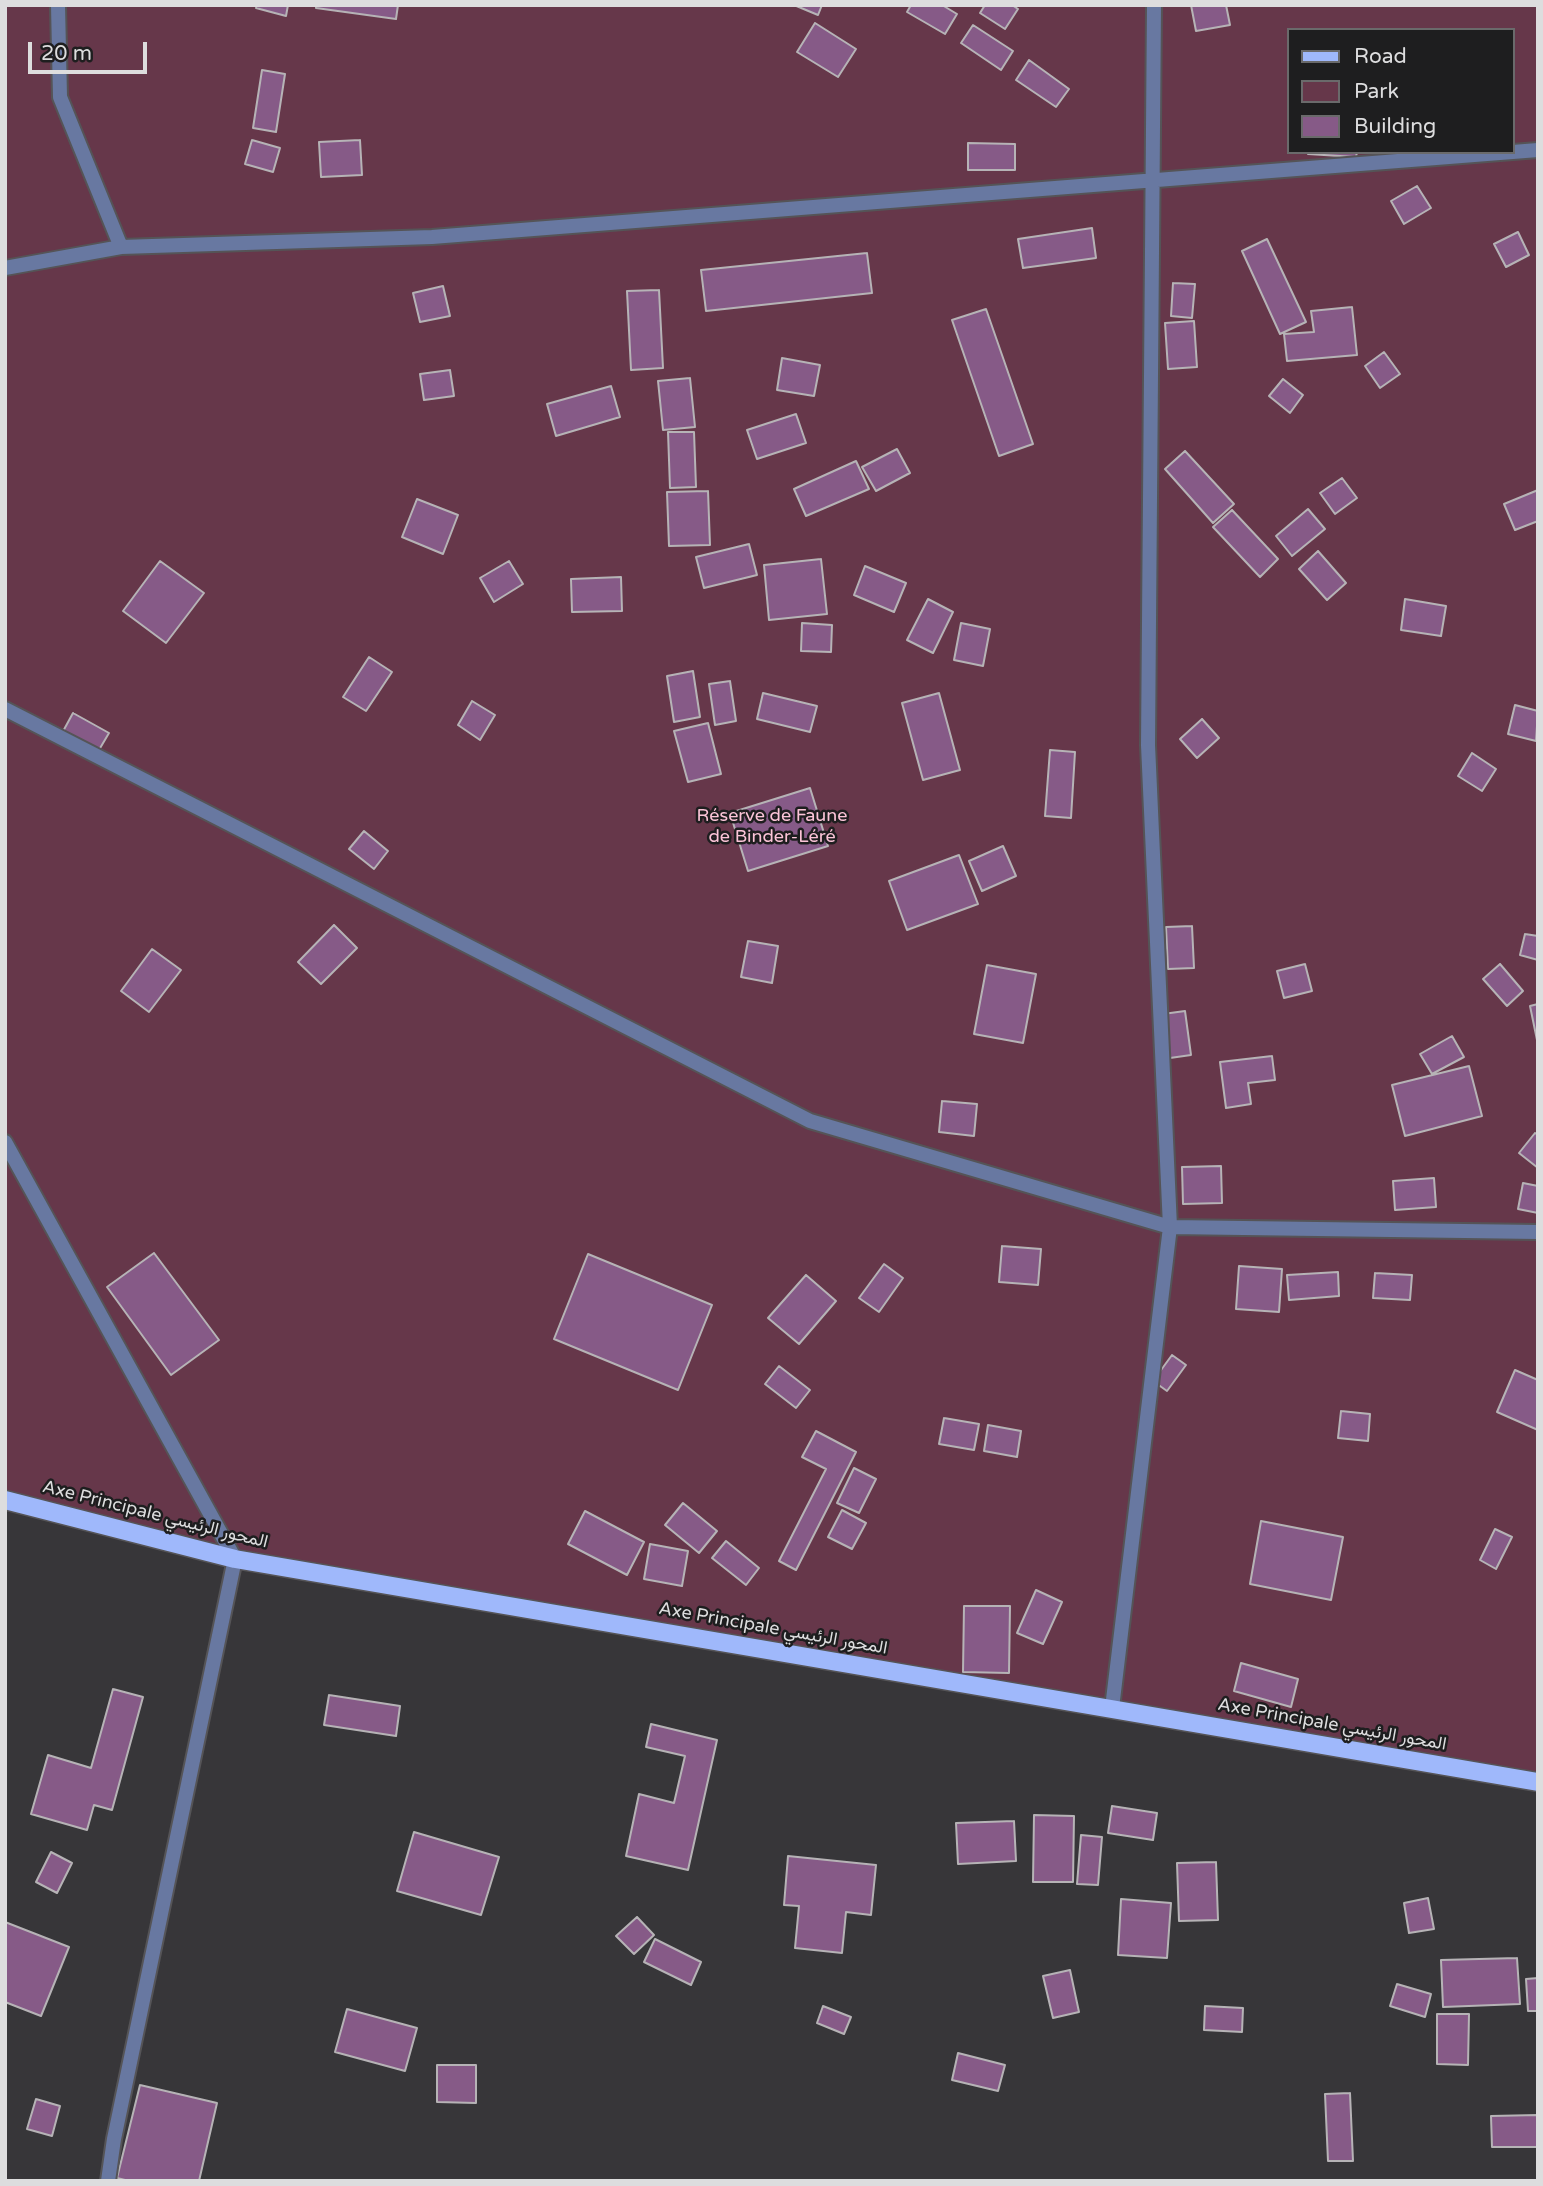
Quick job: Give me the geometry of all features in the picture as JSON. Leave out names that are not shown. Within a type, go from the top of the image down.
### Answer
[{"type":"main road","name":"Axe Principale المحور الرئيسي","points":[[5,1500],[235,1559],[1538,1782]]},
{"type":"street","points":[[58,5],[60,97],[121,247]]},
{"type":"street","points":[[1112,1708],[1170,1227],[1148,745],[1154,5]]},
{"type":"street","points":[[1515,152],[1538,150]]},
{"type":"street","points":[[5,268],[121,247],[432,237],[1488,154]]},
{"type":"street","points":[[5,709],[810,1121],[1170,1227],[1538,1232]]},
{"type":"street","points":[[5,1142],[235,1559],[114,2138],[108,2181]]},
{"type":"green space","name":"Réserve de Faune de Binder-Léré","points":[[5,5],[1538,5],[1538,1782],[325,1573],[5,1500]]},
{"type":"building","points":[[257,5],[288,5],[286,16],[256,8]]},
{"type":"building","points":[[316,5],[398,5],[396,19],[316,8]]},
{"type":"building","points":[[794,5],[822,5],[818,15]]},
{"type":"building","points":[[911,5],[942,5],[957,14],[945,34],[907,12]]},
{"type":"building","points":[[985,5],[1012,5],[1018,9],[1005,29],[980,13]]},
{"type":"building","points":[[1191,5],[1226,5],[1230,25],[1196,31]]},
{"type":"building","points":[[815,23],[856,49],[838,77],[797,52]]},
{"type":"building","points":[[973,25],[1013,51],[1001,70],[961,43]]},
{"type":"building","points":[[1029,60],[1069,89],[1056,107],[1016,80]]},
{"type":"building","points":[[262,70],[285,74],[276,132],[253,128]]},
{"type":"building","points":[[252,140],[280,148],[273,172],[245,164]]},
{"type":"building","points":[[360,140],[362,175],[321,177],[319,142]]},
{"type":"building","points":[[968,143],[1015,144],[1015,170],[968,170]]},
{"type":"building","points":[[1308,154],[1357,154],[1356,157]]},
{"type":"building","points":[[1417,186],[1431,208],[1404,224],[1391,201]]},
{"type":"building","points":[[1092,228],[1096,258],[1023,268],[1018,239]]},
{"type":"building","points":[[1518,232],[1529,255],[1506,267],[1494,244]]},
{"type":"building","points":[[1267,239],[1306,322],[1280,334],[1242,251]]},
{"type":"building","points":[[867,253],[872,293],[706,311],[701,270]]},
{"type":"building","points":[[1173,283],[1195,284],[1192,318],[1171,316]]},
{"type":"building","points":[[443,286],[450,316],[420,322],[413,293]]},
{"type":"building","points":[[659,290],[663,368],[631,370],[627,291]]},
{"type":"building","points":[[1352,307],[1357,355],[1287,361],[1284,334],[1314,332],[1311,311]]},
{"type":"building","points":[[986,309],[1033,444],[999,456],[952,320]]},
{"type":"building","points":[[1194,321],[1197,367],[1168,369],[1165,323]]},
{"type":"building","points":[[1384,352],[1400,374],[1380,388],[1365,366]]},
{"type":"building","points":[[782,358],[820,365],[814,396],[777,390]]},
{"type":"building","points":[[450,370],[454,396],[424,400],[420,374]]},
{"type":"building","points":[[690,378],[695,427],[663,430],[658,381]]},
{"type":"building","points":[[1283,379],[1303,395],[1290,413],[1269,396]]},
{"type":"building","points":[[611,386],[620,417],[556,436],[547,404]]},
{"type":"building","points":[[796,414],[806,443],[757,459],[747,430]]},
{"type":"building","points":[[668,432],[694,432],[696,487],[670,488]]},
{"type":"building","points":[[897,449],[910,473],[876,491],[862,467]]},
{"type":"building","points":[[1185,451],[1234,504],[1213,523],[1165,469]]},
{"type":"building","points":[[856,461],[869,489],[806,516],[794,489]]},
{"type":"building","points":[[1342,478],[1357,498],[1335,514],[1320,493]]},
{"type":"building","points":[[1538,490],[1538,521],[1515,530],[1504,504]]},
{"type":"building","points":[[708,491],[710,545],[669,546],[667,492]]},
{"type":"building","points":[[417,499],[458,515],[443,554],[402,537]]},
{"type":"building","points":[[1308,509],[1325,529],[1292,556],[1276,536]]},
{"type":"building","points":[[1232,510],[1278,559],[1260,577],[1213,527]]},
{"type":"building","points":[[749,544],[757,575],[704,588],[696,557]]},
{"type":"building","points":[[1318,551],[1346,583],[1327,600],[1299,569]]},
{"type":"building","points":[[821,559],[827,614],[769,620],[764,565]]},
{"type":"building","points":[[160,561],[204,593],[166,643],[123,611]]},
{"type":"building","points":[[509,561],[523,584],[494,602],[480,578]]},
{"type":"building","points":[[865,566],[906,583],[894,612],[854,595]]},
{"type":"building","points":[[621,577],[622,611],[572,612],[571,579]]},
{"type":"building","points":[[928,599],[953,612],[933,653],[907,640]]},
{"type":"building","points":[[1405,599],[1446,606],[1441,636],[1401,630]]},
{"type":"building","points":[[802,623],[832,625],[831,652],[801,651]]},
{"type":"building","points":[[961,623],[990,629],[983,666],[954,660]]},
{"type":"building","points":[[369,657],[392,672],[366,711],[343,697]]},
{"type":"building","points":[[693,671],[700,717],[674,722],[667,676]]},
{"type":"building","points":[[730,681],[736,721],[715,725],[709,684]]},
{"type":"building","points":[[763,693],[817,706],[810,732],[757,719]]},
{"type":"building","points":[[939,693],[960,770],[923,780],[902,703]]},
{"type":"building","points":[[472,701],[495,715],[480,740],[458,725]]},
{"type":"building","points":[[1515,705],[1538,711],[1536,741],[1508,734]]},
{"type":"building","points":[[73,713],[109,733],[96,755],[61,735]]},
{"type":"building","points":[[1202,719],[1219,738],[1197,758],[1180,739]]},
{"type":"building","points":[[708,723],[721,774],[688,782],[674,731]]},
{"type":"building","points":[[1050,750],[1075,752],[1071,818],[1045,816]]},
{"type":"building","points":[[1472,753],[1496,769],[1482,791],[1458,776]]},
{"type":"building","points":[[810,788],[828,846],[748,871],[730,813]]},
{"type":"building","points":[[364,831],[388,851],[374,869],[349,849]]},
{"type":"building","points":[[1003,846],[1016,876],[982,891],[969,861]]},
{"type":"building","points":[[959,855],[978,904],[907,930],[889,881]]},
{"type":"building","points":[[334,925],[357,948],[321,984],[298,962]]},
{"type":"building","points":[[1192,926],[1194,968],[1168,969],[1166,927]]},
{"type":"building","points":[[1525,934],[1538,936],[1538,960],[1520,955]]},
{"type":"building","points":[[748,941],[778,946],[772,983],[741,977]]},
{"type":"building","points":[[152,949],[181,970],[149,1012],[121,991]]},
{"type":"building","points":[[1305,964],[1312,991],[1284,998],[1277,971]]},
{"type":"building","points":[[1500,964],[1523,991],[1507,1006],[1483,979]]},
{"type":"building","points":[[987,965],[1036,974],[1023,1043],[974,1034]]},
{"type":"building","points":[[1538,1004],[1538,1040],[1537,1040],[1530,1006]]},
{"type":"building","points":[[1185,1011],[1191,1055],[1170,1058],[1163,1014]]},
{"type":"building","points":[[1452,1036],[1464,1057],[1432,1074],[1420,1054]]},
{"type":"building","points":[[1272,1056],[1275,1080],[1248,1083],[1251,1104],[1226,1108],[1220,1062]]},
{"type":"building","points":[[1469,1066],[1482,1116],[1405,1136],[1392,1085]]},
{"type":"building","points":[[942,1101],[977,1104],[974,1136],[939,1132]]},
{"type":"building","points":[[1535,1133],[1538,1135],[1538,1168],[1519,1153]]},
{"type":"building","points":[[1221,1166],[1222,1203],[1183,1204],[1182,1167]]},
{"type":"building","points":[[1434,1178],[1436,1207],[1395,1210],[1393,1181]]},
{"type":"building","points":[[1523,1183],[1538,1186],[1538,1213],[1518,1209]]},
{"type":"building","points":[[1002,1246],[1041,1249],[1038,1285],[999,1282]]},
{"type":"building","points":[[154,1253],[219,1340],[171,1375],[107,1287]]},
{"type":"building","points":[[588,1254],[712,1305],[678,1390],[554,1339]]},
{"type":"building","points":[[884,1264],[903,1278],[879,1312],[859,1298]]},
{"type":"building","points":[[1239,1266],[1282,1269],[1279,1312],[1236,1309]]},
{"type":"building","points":[[1338,1272],[1339,1296],[1289,1300],[1287,1275]]},
{"type":"building","points":[[1375,1273],[1412,1275],[1410,1300],[1373,1298]]},
{"type":"building","points":[[806,1275],[836,1301],[799,1344],[768,1318]]},
{"type":"building","points":[[1172,1355],[1186,1365],[1167,1391],[1153,1381]]},
{"type":"building","points":[[779,1366],[810,1390],[796,1408],[765,1384]]},
{"type":"building","points":[[1515,1370],[1538,1380],[1538,1430],[1497,1412]]},
{"type":"building","points":[[1341,1411],[1370,1414],[1368,1441],[1338,1438]]},
{"type":"building","points":[[944,1418],[979,1424],[974,1450],[939,1444]]},
{"type":"building","points":[[988,1425],[1021,1431],[1017,1457],[984,1451]]},
{"type":"building","points":[[816,1431],[856,1452],[796,1570],[779,1561],[826,1469],[802,1457]]},
{"type":"building","points":[[854,1468],[876,1479],[859,1513],[837,1503]]},
{"type":"building","points":[[683,1503],[717,1531],[699,1553],[665,1525]]},
{"type":"building","points":[[842,1510],[866,1523],[852,1549],[828,1537]]},
{"type":"building","points":[[585,1511],[644,1542],[627,1575],[568,1544]]},
{"type":"building","points":[[1261,1521],[1343,1537],[1331,1600],[1250,1584]]},
{"type":"building","points":[[1495,1529],[1512,1537],[1496,1569],[1480,1560]]},
{"type":"building","points":[[726,1541],[759,1568],[746,1585],[712,1558]]},
{"type":"building","points":[[650,1544],[688,1551],[682,1586],[644,1579]]},
{"type":"building","points":[[1036,1590],[1062,1602],[1043,1644],[1017,1633]]},
{"type":"building","points":[[964,1606],[1010,1606],[1009,1673],[963,1672]]},
{"type":"building","points":[[1241,1663],[1298,1679],[1291,1707],[1234,1691]]},
{"type":"building","points":[[113,1689],[143,1697],[112,1810],[94,1805],[87,1830],[31,1814],[48,1755],[91,1768]]},
{"type":"building","points":[[329,1695],[400,1706],[396,1736],[324,1725]]},
{"type":"building","points":[[651,1724],[717,1740],[688,1870],[626,1856],[639,1794],[674,1803],[685,1756],[646,1747]]},
{"type":"building","points":[[1112,1806],[1157,1813],[1153,1840],[1108,1833]]},
{"type":"building","points":[[1034,1815],[1074,1816],[1073,1882],[1033,1882]]},
{"type":"building","points":[[1014,1821],[1016,1861],[958,1864],[956,1823]]},
{"type":"building","points":[[414,1832],[499,1857],[481,1915],[397,1891]]},
{"type":"building","points":[[1081,1835],[1102,1837],[1098,1885],[1077,1884]]},
{"type":"building","points":[[51,1852],[72,1863],[57,1893],[36,1882]]},
{"type":"building","points":[[788,1856],[876,1865],[871,1915],[846,1912],[842,1953],[795,1948],[799,1906],[784,1905]]},
{"type":"building","points":[[1216,1862],[1218,1920],[1179,1921],[1177,1863]]},
{"type":"building","points":[[1428,1898],[1434,1929],[1409,1933],[1404,1903]]},
{"type":"building","points":[[1121,1899],[1171,1903],[1167,1958],[1118,1955]]},
{"type":"building","points":[[637,1917],[654,1935],[634,1954],[616,1936]]},
{"type":"building","points":[[5,1922],[69,1947],[41,2016],[5,2002]]},
{"type":"building","points":[[655,1939],[701,1962],[691,1985],[644,1962]]},
{"type":"building","points":[[1517,1958],[1520,2004],[1443,2007],[1441,1960]]},
{"type":"building","points":[[1070,1970],[1079,2012],[1053,2018],[1043,1976]]},
{"type":"building","points":[[1538,1978],[1538,2011],[1528,2011],[1526,1979]]},
{"type":"building","points":[[1397,1984],[1431,1994],[1425,2017],[1390,2006]]},
{"type":"building","points":[[823,2006],[851,2017],[844,2034],[817,2023]]},
{"type":"building","points":[[1205,2006],[1243,2008],[1242,2032],[1204,2030]]},
{"type":"building","points":[[347,2009],[417,2028],[405,2071],[335,2052]]},
{"type":"building","points":[[1437,2014],[1469,2014],[1468,2065],[1437,2064]]},
{"type":"building","points":[[958,2053],[1005,2065],[998,2091],[952,2080]]},
{"type":"building","points":[[437,2065],[476,2065],[476,2103],[437,2102]]},
{"type":"building","points":[[140,2085],[217,2103],[199,2181],[129,2181],[117,2178]]},
{"type":"building","points":[[1350,2093],[1353,2161],[1328,2161],[1325,2094]]},
{"type":"building","points":[[36,2099],[60,2106],[52,2136],[27,2129]]},
{"type":"building","points":[[1538,2115],[1538,2147],[1492,2147],[1491,2116]]}]
